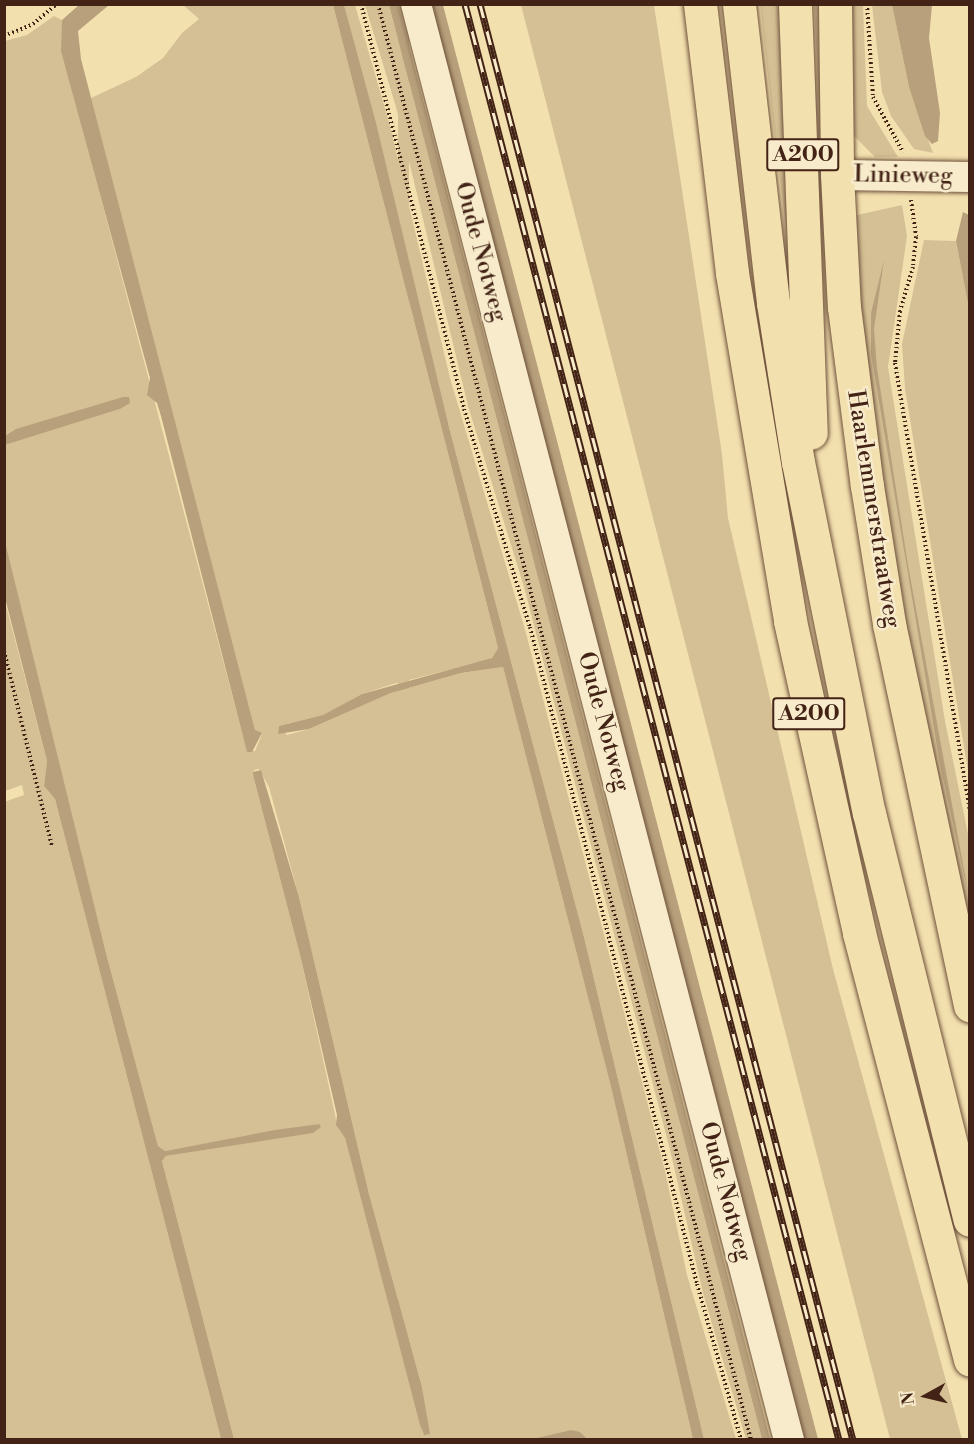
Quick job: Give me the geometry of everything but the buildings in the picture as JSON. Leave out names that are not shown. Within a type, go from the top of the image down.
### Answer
[{"type":"main road","name":"A200","points":[[680,4],[715,141]]},
{"type":"main road","name":"A200","points":[[700,4],[715,141],[764,479],[823,783],[969,1360]]},
{"type":"main road","name":"A200","points":[[739,4],[774,303],[815,546],[869,813],[969,1220]]},
{"type":"main road","name":"A200","points":[[795,4],[815,546]]},
{"type":"main road","name":"Haarlemmerstraatweg","points":[[835,4],[837,175],[844,307],[871,509],[889,624],[969,1006]]},
{"type":"street","name":"Oude Notweg","points":[[416,4],[789,1440]]},
{"type":"street","name":"Linieweg","points":[[837,175],[969,177]]},
{"type":"path","points":[[4,36],[33,24],[57,4]]},
{"type":"path","points":[[361,4],[464,409],[530,627],[697,1284],[741,1440]]},
{"type":"path","points":[[378,4],[751,1440]]},
{"type":"path","name":"Haarlemmerstraatweg","points":[[867,4],[873,97],[903,150],[916,237],[913,267],[900,310],[895,363],[969,812]]},
{"type":"path","points":[[4,651],[52,846]]},
{"type":"shaded area","points":[[79,5],[109,5],[78,31],[81,59],[255,730],[262,733],[252,752],[247,752],[161,416],[157,403],[147,395],[150,378],[61,51],[62,20]]},
{"type":"shaded area","points":[[183,5],[333,5],[498,648],[492,658],[485,661],[393,684],[362,694],[324,715],[279,726],[287,735],[309,729],[391,693],[461,673],[503,667],[611,1087],[693,1439],[587,1439],[571,1430],[533,1440],[234,1439],[162,1161],[166,1156],[311,1133],[318,1124],[165,1151],[158,1146],[107,957],[4,542],[5,445],[120,409],[129,397],[5,436],[5,41],[27,35],[54,16],[62,20],[62,51],[247,751],[255,751],[262,734],[255,730],[90,103],[91,98],[136,77],[163,58],[182,33],[199,19]],"holes":[[[259,769],[269,787],[299,897],[369,1194],[422,1387],[429,1434],[423,1434],[345,1138],[338,1128],[301,959],[254,779],[254,770]]]},
{"type":"shaded area","points":[[333,5],[344,5],[376,123],[450,431],[584,937],[704,1439],[693,1439],[611,1087],[503,667],[461,673],[391,693],[309,729],[278,734],[279,726],[323,715],[362,694],[492,658],[498,648]]},
{"type":"shaded area","points":[[344,5],[355,5],[390,126],[450,378],[526,633],[665,1171],[687,1275],[736,1439],[704,1439],[584,937],[450,431]]},
{"type":"shaded area","points":[[365,5],[389,5],[762,1439],[746,1439],[703,1293],[671,1154],[524,587],[468,406],[396,107]]},
{"type":"shaded area","points":[[389,5],[398,5],[407,38],[770,1439],[762,1439]]},
{"type":"shaded area","points":[[398,5],[409,5],[409,1440],[398,1440]]},
{"type":"shaded area","points":[[431,5],[443,5],[818,1439],[804,1439]]},
{"type":"shaded area","points":[[521,5],[654,5],[722,454],[728,518],[833,969],[962,1439],[890,1439]]},
{"type":"shaded area","points":[[760,5],[780,5],[791,262],[777,158]]},
{"type":"shaded area","points":[[814,5],[825,5],[826,239]]},
{"type":"shaded area","points":[[849,5],[863,5],[867,106],[898,157],[875,157],[854,136],[850,102]]},
{"type":"shaded area","points":[[872,5],[892,5],[909,87],[933,153],[914,149],[891,116],[882,92]]},
{"type":"shaded area","points":[[892,5],[932,5],[929,38],[940,113],[938,141],[932,144],[925,136],[909,87]]},
{"type":"shaded area","points":[[902,205],[907,236],[888,367],[945,721],[969,839],[969,951],[934,790],[862,370],[853,216]]},
{"type":"shaded area","points":[[963,212],[969,215],[969,309],[956,241]]},
{"type":"shaded area","points":[[924,240],[956,241],[969,309],[969,777],[905,389],[902,344]]},
{"type":"shaded area","points":[[884,260],[874,329],[877,368],[908,565],[969,897],[940,764],[871,354],[871,313]]},
{"type":"shaded area","points":[[129,397],[130,403],[120,409],[5,445],[5,436],[16,429]]},
{"type":"shaded area","points":[[5,542],[107,957],[158,1146],[165,1151],[275,1130],[319,1124],[321,1127],[313,1133],[166,1156],[162,1161],[234,1439],[221,1439],[55,799],[44,786],[47,761],[5,598]]},
{"type":"shaded area","points":[[4,598],[47,761],[44,786],[55,799],[221,1439],[5,1439],[4,802],[24,795],[22,785],[5,791]]},
{"type":"shaded area","points":[[261,770],[299,897],[369,1194],[422,1387],[430,1434],[424,1435],[420,1425],[345,1138],[336,1125],[337,1115],[301,959],[254,779],[253,772]]},
{"type":"shaded area","points":[[571,1430],[580,1432],[587,1439],[533,1439]]},
{"type":"railway","points":[[465,4],[839,1440]]},
{"type":"railway","points":[[480,4],[853,1440]]}]
